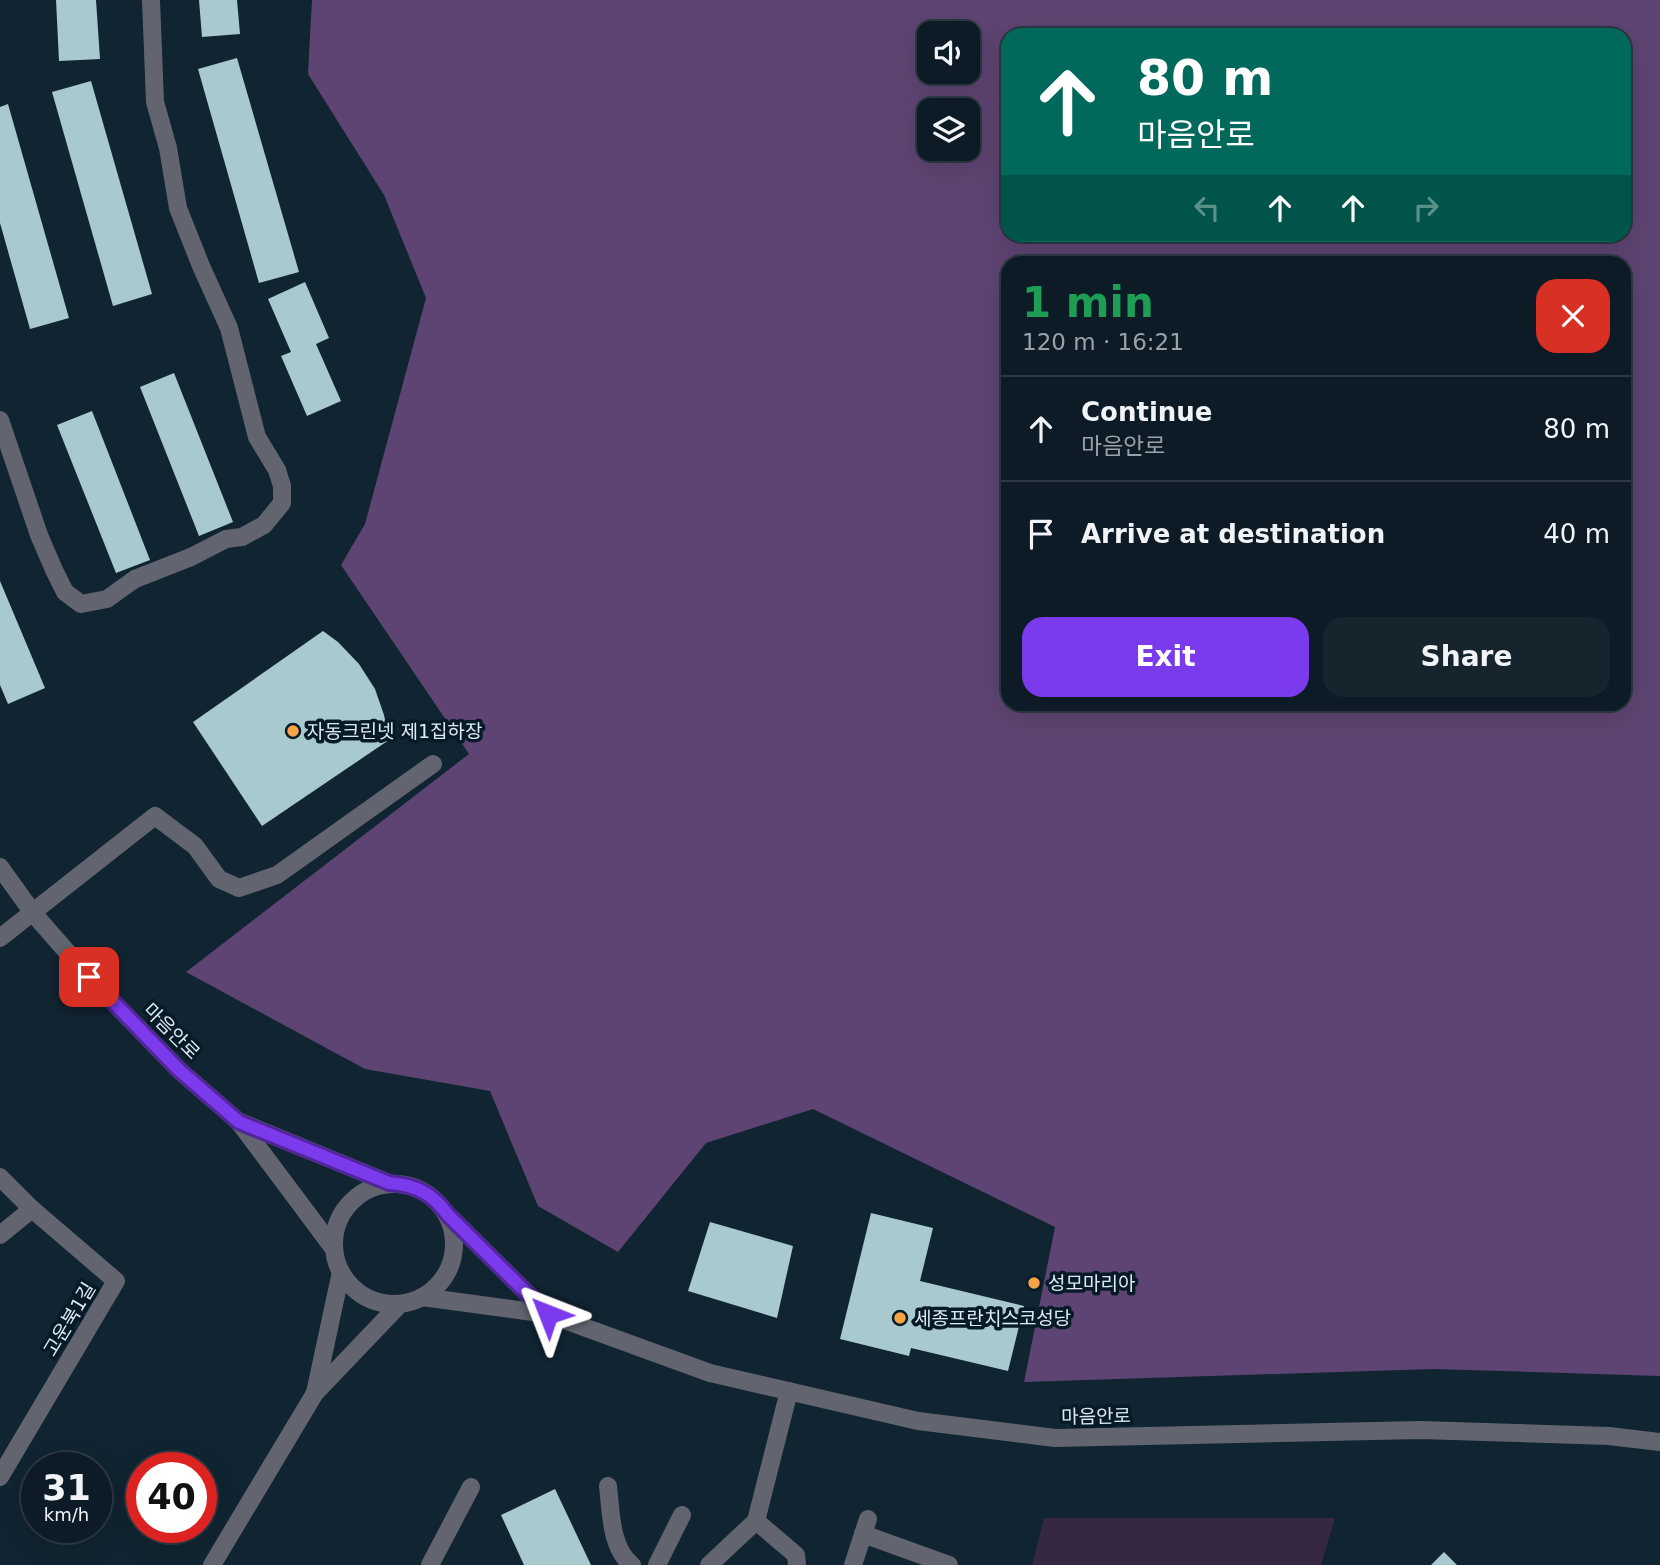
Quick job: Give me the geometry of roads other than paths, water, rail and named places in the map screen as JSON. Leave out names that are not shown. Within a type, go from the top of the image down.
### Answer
[{"type":"street","points":[[0,420],[39,535],[54,570],[65,592],[81,604],[107,599],[135,579],[191,557],[226,539],[242,537],[264,525],[282,503],[282,486],[277,470],[257,437],[229,328],[178,208],[168,148],[155,102],[151,0]]},
{"type":"street","points":[[0,939],[155,816],[195,846],[219,879],[239,888],[277,875],[433,764]]},
{"type":"street","name":"마음안로","points":[[0,867],[33,913],[89,977],[179,1070],[239,1122]]},
{"type":"street","points":[[239,1122],[389,1183]]},
{"type":"street","points":[[239,1122],[334,1249],[341,1272],[351,1286],[366,1297],[382,1303],[400,1304],[422,1297],[438,1286],[449,1270],[454,1252],[454,1233],[448,1215]]},
{"type":"street","name":"고운북1길","points":[[0,1177],[32,1209],[116,1281],[0,1477]]},
{"type":"street","points":[[334,1249],[336,1230],[342,1213],[355,1198],[371,1188],[389,1183],[407,1184],[423,1190],[438,1201],[448,1215],[548,1314]]},
{"type":"street","points":[[0,1235],[32,1209]]},
{"type":"street","points":[[315,1393],[341,1272]]},
{"type":"street","points":[[422,1297],[548,1314]]},
{"type":"street","points":[[212,1565],[315,1393],[400,1304]]},
{"type":"street","name":"마음안로","points":[[548,1314],[710,1373],[918,1421],[1055,1438],[1420,1430],[1609,1436],[1660,1442]]},
{"type":"street","points":[[709,1565],[757,1521],[789,1391]]},
{"type":"street","points":[[608,1486],[614,1535],[627,1561],[632,1565]]},
{"type":"street","points":[[430,1565],[471,1487]]},
{"type":"street","points":[[657,1565],[682,1515]]},
{"type":"street","points":[[757,1521],[796,1555],[797,1565]]},
{"type":"street","points":[[853,1565],[865,1527],[949,1565]]},
{"type":"place","name":"자동크린넷 제1집하장","points":[[293,731]]},
{"type":"place","name":"성모마리아","points":[[1034,1283]]},
{"type":"place","name":"세종프란치스코성당","points":[[900,1318]]}]
